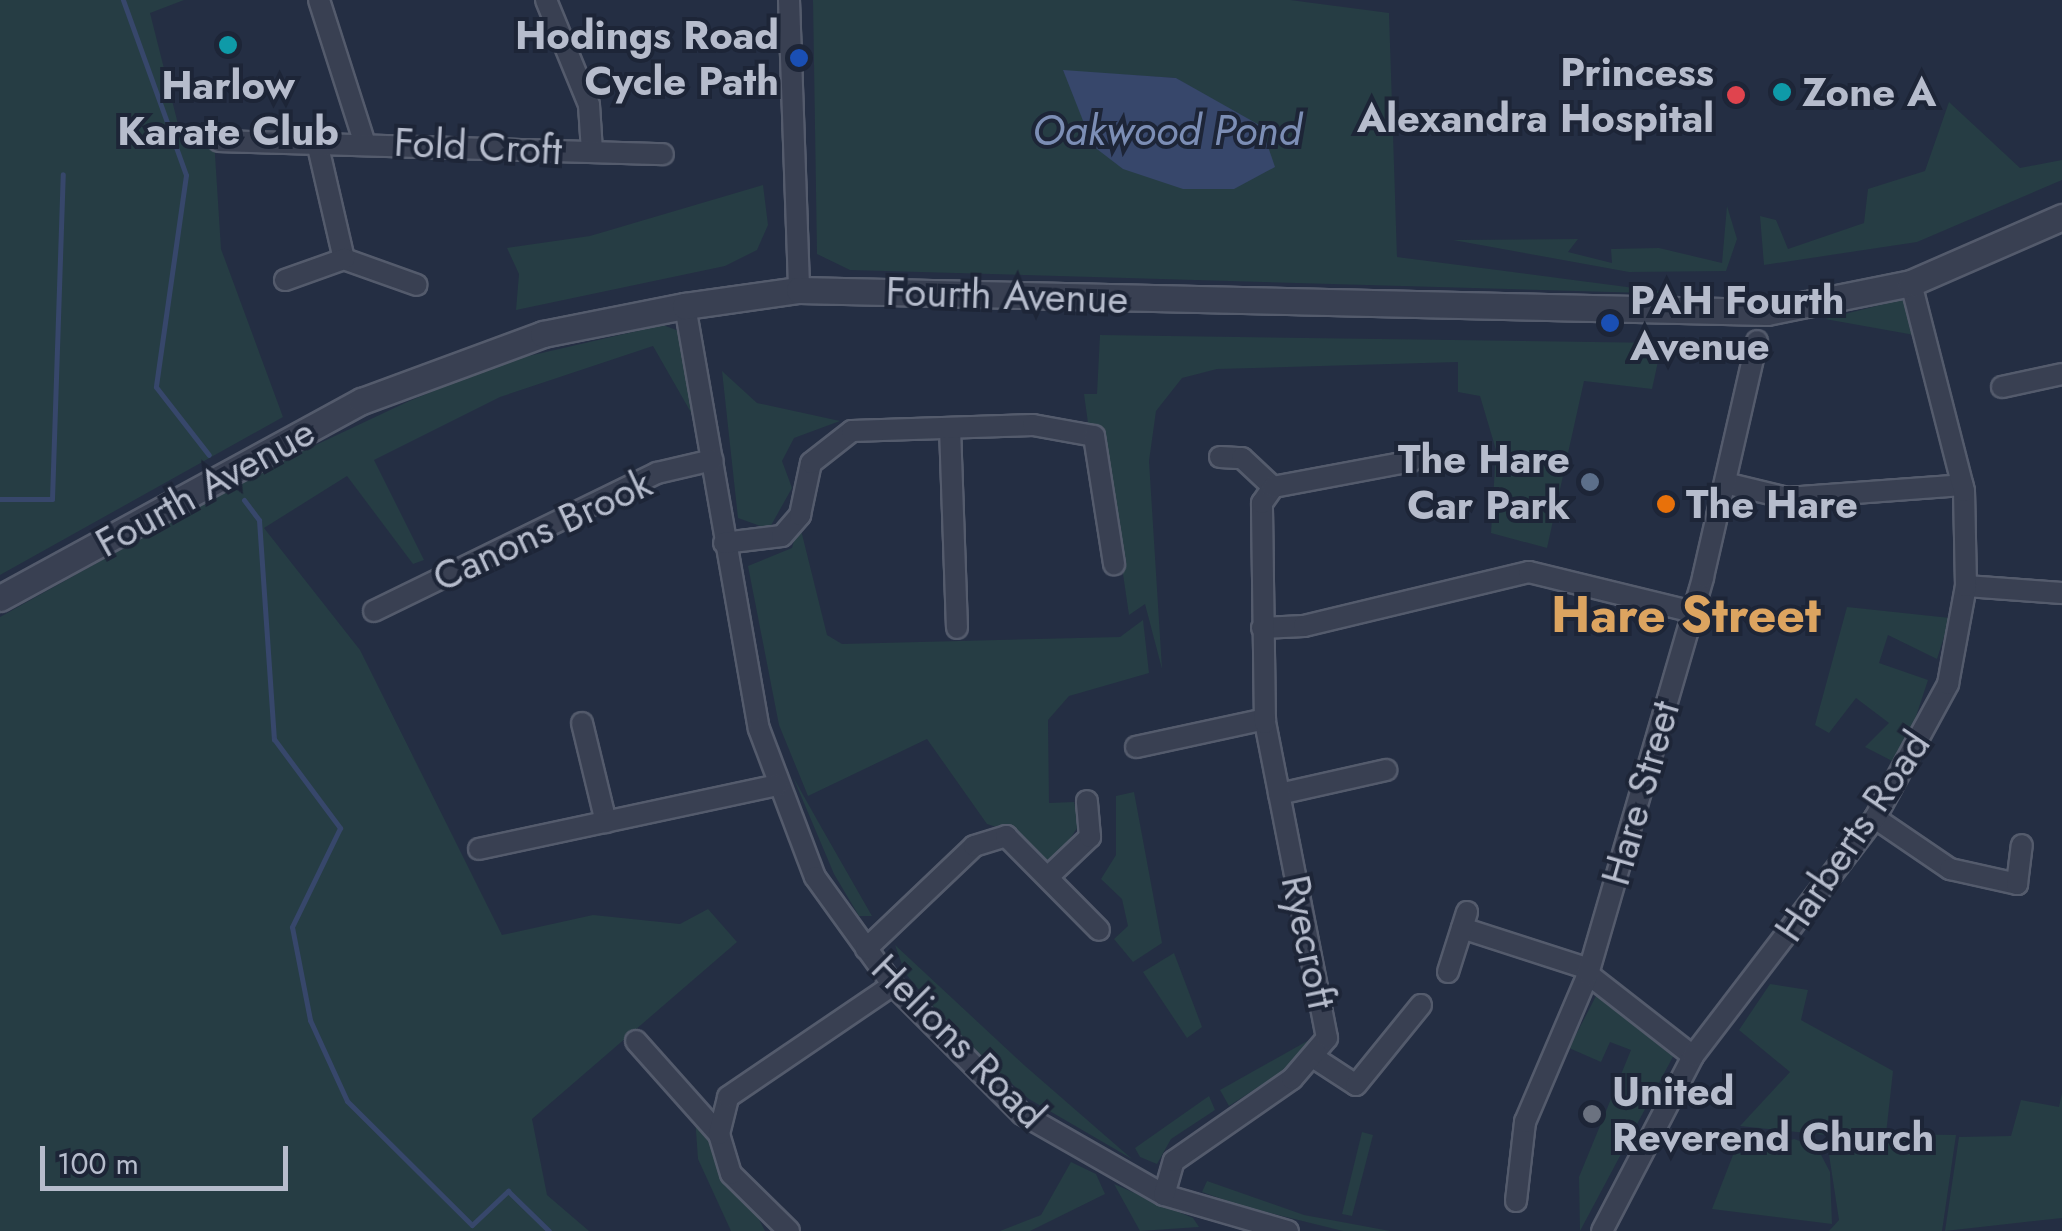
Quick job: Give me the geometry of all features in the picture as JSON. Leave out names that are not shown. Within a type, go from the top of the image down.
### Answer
[{"type":"street","name":"Fold Croft","points":[[319,0],[364,140]]},
{"type":"street","name":"Fold Croft","points":[[546,0],[589,105],[592,151]]},
{"type":"street","points":[[789,0],[799,290]]},
{"type":"street","name":"Fold Croft","points":[[218,141],[316,138],[663,154]]},
{"type":"street","points":[[316,138],[344,259]]},
{"type":"street","name":"Fourth Avenue","points":[[0,598],[362,402],[544,334],[685,306],[799,290],[1672,316],[1851,300],[1911,282],[2062,216]]},
{"type":"street","points":[[285,280],[344,259],[416,285]]},
{"type":"street","name":"Harberts Road","points":[[1602,1231],[1693,1056],[1875,818],[1948,684],[1966,586],[1963,485],[1911,282]]},
{"type":"street","name":"Helions Road","points":[[685,306],[724,543],[777,786],[815,877],[893,985],[1022,1114],[1164,1194],[1288,1231]]},
{"type":"street","name":"Hare Street","points":[[1516,1201],[1525,1122],[1588,972],[1693,612],[1758,341]]},
{"type":"street","points":[[2002,387],[2062,374]]},
{"type":"street","points":[[724,543],[782,536],[800,515],[811,462],[830,442],[852,431],[1062,427],[1094,436],[1114,564]]},
{"type":"street","points":[[950,428],[957,628]]},
{"type":"street","points":[[1220,457],[1242,458],[1273,487],[1412,461]]},
{"type":"street","name":"Canons Brook","points":[[374,611],[657,473],[713,460]]},
{"type":"street","points":[[1725,483],[1786,498],[1963,485]]},
{"type":"street","name":"Ryecroft","points":[[1164,1194],[1174,1161],[1313,1058],[1326,1038],[1325,1006],[1265,719],[1262,503],[1273,487]]},
{"type":"street","points":[[1262,628],[1304,626],[1520,574],[1560,574],[1693,612]]},
{"type":"street","points":[[1966,586],[2062,594]]},
{"type":"street","points":[[1136,747],[1265,719]]},
{"type":"street","points":[[582,723],[606,822]]},
{"type":"street","points":[[1279,794],[1386,770]]},
{"type":"street","points":[[479,849],[777,786]]},
{"type":"street","points":[[1051,874],[1090,837],[1087,801]]},
{"type":"street","points":[[1875,818],[1950,870],[2016,884],[2022,845]]},
{"type":"street","points":[[866,949],[990,837],[1016,841],[1051,874],[1099,930]]},
{"type":"street","points":[[1448,972],[1465,920],[1588,972],[1693,1056]]},
{"type":"street","points":[[719,1134],[728,1097],[752,1074],[893,985]]},
{"type":"street","points":[[1313,1058],[1356,1085],[1421,1005]]},
{"type":"street","points":[[636,1042],[719,1134],[730,1174],[788,1231]]},
{"type":"shaded area","points":[[0,0],[184,0],[150,13],[182,140],[214,139],[221,249],[283,417],[0,575]]},
{"type":"shaded area","points":[[813,0],[1290,0],[1389,13],[1397,257],[1680,294],[850,270],[817,254]],"holes":[[[1063,71],[1176,78],[1209,98],[1234,189]]]},
{"type":"shaded area","points":[[1949,102],[2020,168],[2062,160],[2062,180],[1917,242],[1764,265],[1760,216],[1776,220],[1788,249],[1864,223],[1868,189],[1925,171]]},
{"type":"shaded area","points":[[763,185],[768,225],[757,250],[725,266],[516,310],[519,274],[507,248],[590,236]]},
{"type":"shaded area","points":[[1727,206],[1737,239],[1726,271],[1629,272],[1453,240],[1578,239],[1568,252],[1612,263],[1611,249],[1659,248],[1722,263]]},
{"type":"shaded area","points":[[1900,300],[1909,301],[1920,336],[1825,319]]},
{"type":"shaded area","points":[[663,325],[679,331],[693,416],[653,346],[500,397],[374,460],[424,560],[413,564],[347,476],[264,528],[360,650],[502,935],[593,915],[680,924],[708,909],[737,942],[532,1119],[547,1195],[589,1231],[0,1231],[0,617],[267,468],[407,402],[503,362]]},
{"type":"shaded area","points":[[1100,335],[1662,343],[1652,389],[1584,381],[1547,548],[1491,533],[1496,450],[1480,396],[1458,392],[1458,362],[1217,369],[1182,378],[1156,411],[1149,461],[1162,669],[1145,604],[1129,615],[1103,436],[1088,423],[1084,394],[1097,394]]},
{"type":"shaded area","points":[[722,371],[757,403],[840,421],[794,438],[782,461],[792,488],[769,529],[738,518]]},
{"type":"shaded area","points":[[799,522],[827,635],[842,644],[1120,637],[1143,620],[1149,673],[1069,696],[1048,720],[1049,803],[1074,802],[1079,825],[1061,853],[1046,861],[1021,835],[987,824],[927,739],[808,796],[779,725],[748,566],[792,548]]},
{"type":"shaded area","points":[[1847,607],[1950,618],[1937,659],[1888,635],[1879,663],[1928,680],[1900,765],[1865,747],[1889,723],[1856,698],[1829,733],[1815,725]]},
{"type":"shaded area","points":[[793,777],[872,916],[859,916],[834,874]]},
{"type":"shaded area","points":[[1134,792],[1162,943],[1133,962],[1114,939],[1128,926],[1122,899],[1101,879],[1116,855],[1116,796]]},
{"type":"shaded area","points":[[895,945],[1132,1159],[1029,1099],[958,1036],[905,973]]},
{"type":"shaded area","points":[[1174,953],[1202,1027],[1187,1038],[1143,972]]},
{"type":"shaded area","points":[[1770,984],[1808,990],[1801,1020],[1893,1071],[1886,1134],[1956,1135],[1942,1231],[1829,1231],[1839,1220],[1826,1135],[1740,1126],[1790,1072],[1739,1030]]},
{"type":"shaded area","points":[[1596,996],[1676,1051],[1580,1231],[1579,1177],[1631,1050],[1610,1042],[1601,1062],[1569,1048]]},
{"type":"shaded area","points":[[1309,1040],[1305,1057],[1229,1106],[1220,1090]]},
{"type":"shaded area","points":[[2062,1093],[2062,1218],[1945,1231],[1959,1137],[2011,1136],[2021,1100],[2059,1107]]},
{"type":"shaded area","points":[[1209,1096],[1215,1110],[1171,1139],[1157,1164],[1140,1157],[1135,1148]]},
{"type":"shaded area","points":[[695,1117],[717,1138],[765,1231],[731,1231],[698,1159]]},
{"type":"shaded area","points":[[1362,1132],[1373,1135],[1352,1216],[1342,1214]]},
{"type":"shaded area","points":[[1794,1139],[1817,1147],[1830,1172],[1832,1224],[1712,1209],[1733,1155]]},
{"type":"shaded area","points":[[1071,1162],[1096,1174],[1105,1194],[1030,1231],[1000,1231],[1041,1215]]},
{"type":"shaded area","points":[[1207,1181],[1304,1215],[1390,1231],[1343,1231],[1242,1206],[1202,1192]]},
{"type":"shaded area","points":[[1114,1184],[1193,1218],[1199,1227],[1140,1231]]},
{"type":"water","name":"Oakwood Pond","points":[[1063,70],[1176,78],[1261,126],[1275,167],[1234,189],[1183,189],[1123,169],[1093,146]]},
{"type":"waterway","name":"Canons Brook","points":[[123,0],[186,175],[156,387],[209,455]]},
{"type":"waterway","points":[[0,499],[52,499],[63,174]]},
{"type":"waterway","name":"Canons Brook","points":[[244,500],[259,520],[274,739],[340,828],[292,927],[310,1020],[347,1101],[472,1225],[508,1191],[549,1231]]},
{"type":"place","name":"Harlow Karate Club","points":[[228,45]]},
{"type":"place","name":"Hodings Road Cycle Path","points":[[799,58]]},
{"type":"place","name":"Zone A","points":[[1782,92]]},
{"type":"place","name":"Princess Alexandra Hospital","points":[[1736,95]]},
{"type":"place","name":"PAH Fourth Avenue","points":[[1610,323]]},
{"type":"place","name":"The Hare Car Park","points":[[1590,482]]},
{"type":"place","name":"The Hare","points":[[1666,504]]},
{"type":"place","name":"United Reverend Church","points":[[1592,1114]]},
{"type":"district","name":"Hare Street","points":[[1686,615]]}]
